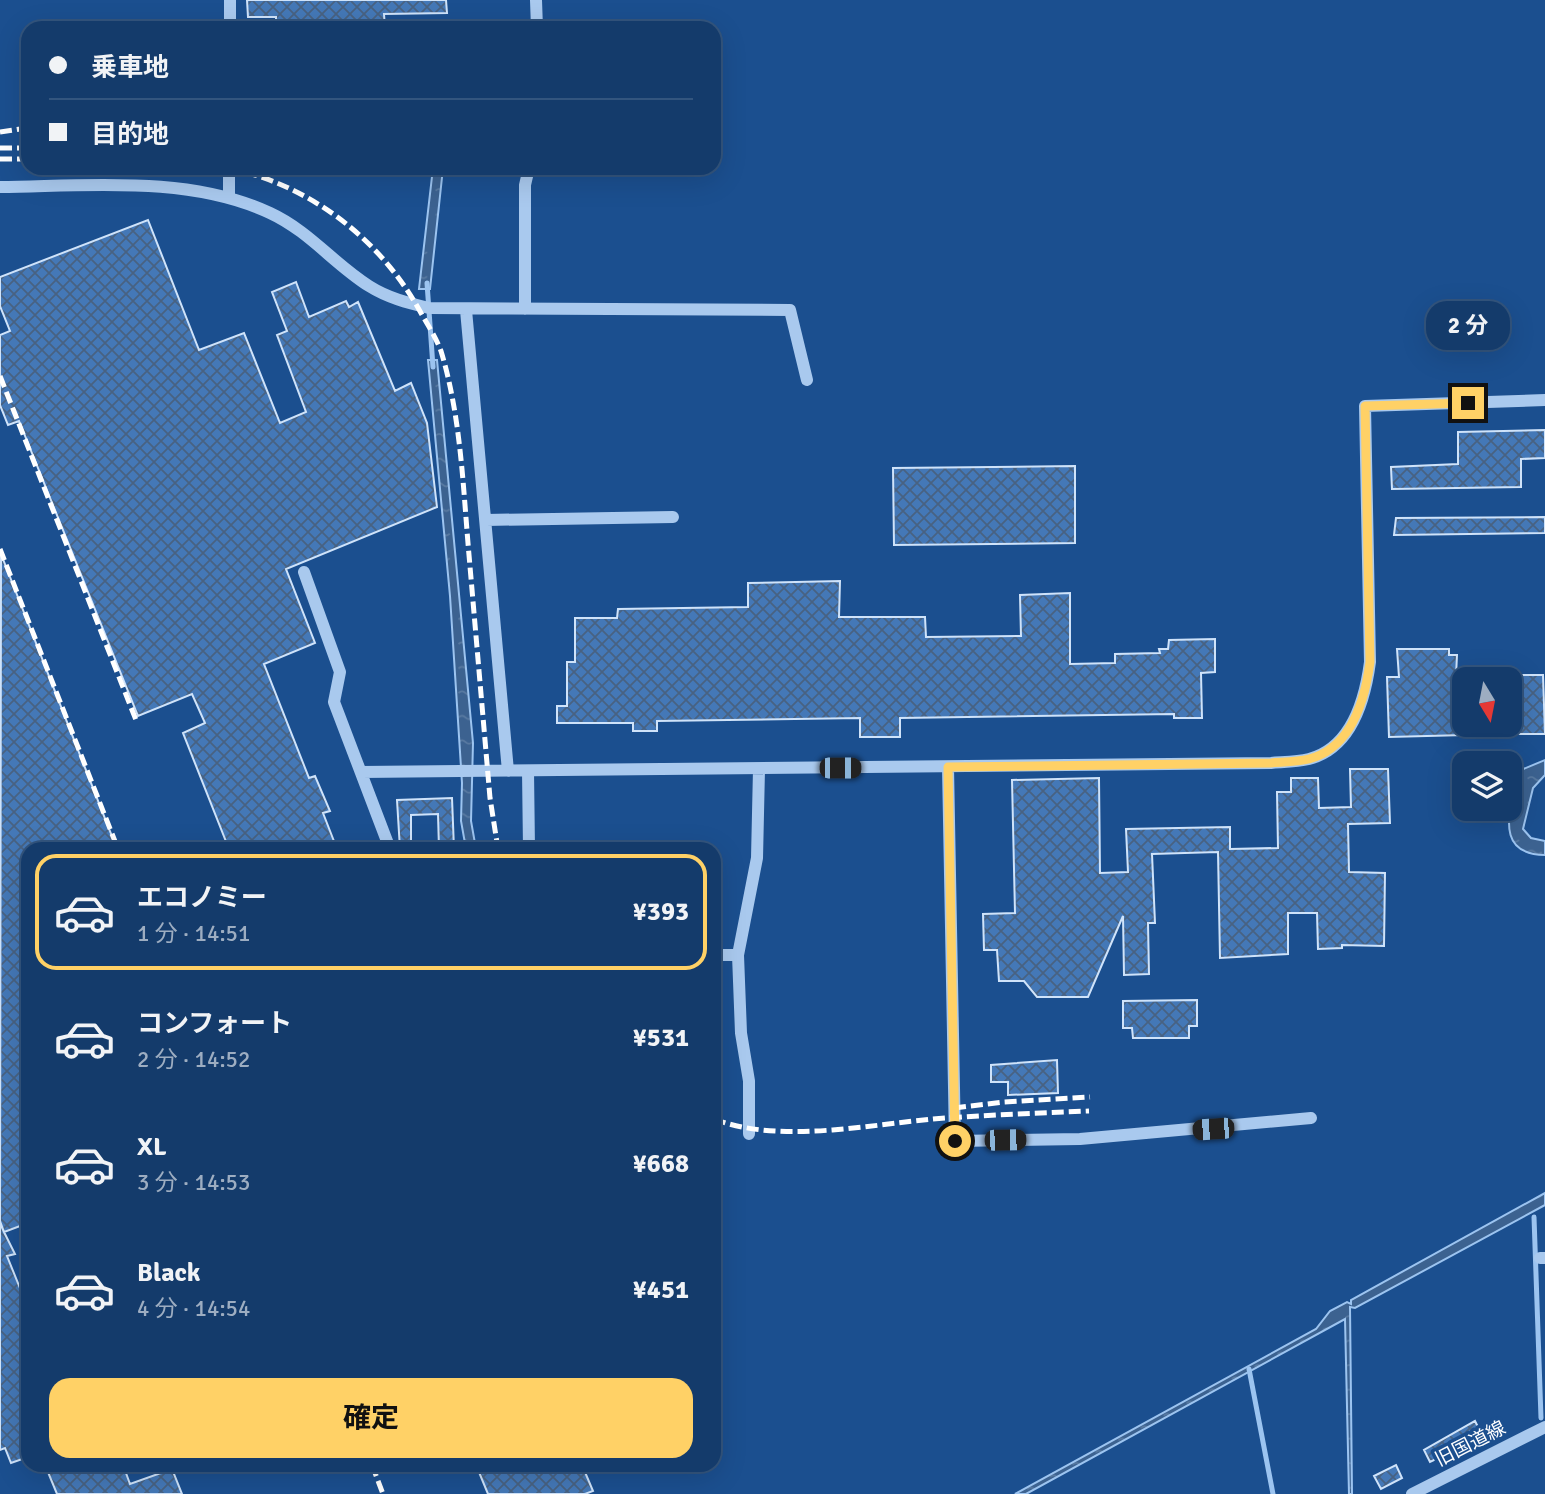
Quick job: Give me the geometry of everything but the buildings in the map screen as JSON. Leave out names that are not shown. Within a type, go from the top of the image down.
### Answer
[{"type":"street","points":[[230,0],[230,21]]},
{"type":"street","points":[[536,0],[537,21]]},
{"type":"street","points":[[229,175],[229,197]]},
{"type":"street","points":[[525,309],[525,185],[527,175]]},
{"type":"street","points":[[0,187],[159,187],[229,197],[270,213],[302,230],[369,286],[400,301],[429,308],[790,310],[807,380]]},
{"type":"street","points":[[466,310],[508,771]]},
{"type":"street","points":[[361,772],[1271,763],[1310,759],[1333,747],[1353,723],[1366,694],[1370,662],[1365,406],[1545,400]]},
{"type":"street","points":[[486,520],[673,517]]},
{"type":"street","points":[[304,572],[340,672],[334,702],[387,842]]},
{"type":"street","points":[[948,767],[955,1141],[1080,1139],[1311,1118]]},
{"type":"street","points":[[749,1134],[750,1081],[741,1033],[738,955],[757,858],[759,769]]},
{"type":"street","points":[[528,771],[529,842]]},
{"type":"street","points":[[721,956],[738,955]]},
{"type":"street","name":"旧国道線","points":[[1412,1494],[1545,1427]]},
{"type":"water","points":[[432,175],[442,175],[430,289],[419,289]]},
{"type":"water","points":[[428,360],[437,360],[473,743],[471,821],[475,842],[465,842],[461,821],[462,783],[450,596]]},
{"type":"water","points":[[1545,760],[1545,775],[1533,788],[1523,829],[1531,838],[1545,841],[1545,855],[1529,853],[1519,847],[1512,839],[1509,829],[1509,821],[1522,821],[1522,770]]},
{"type":"water","points":[[1545,1193],[1545,1205],[1355,1308],[1350,1307],[1352,1494],[1349,1494],[1345,1319],[1026,1494],[1015,1494],[1316,1329],[1330,1311],[1347,1302],[1351,1304],[1351,1300]]},
{"type":"waterway","points":[[427,283],[433,367]]},
{"type":"waterway","points":[[1534,1217],[1541,1418]]},
{"type":"waterway","points":[[1249,1369],[1273,1494]]},
{"type":"railway","points":[[0,132],[21,129]]},
{"type":"railway","points":[[0,148],[21,148]]},
{"type":"railway","points":[[0,159],[21,159]]},
{"type":"railway","points":[[255,175],[316,203],[365,240],[405,287],[441,351],[453,401],[460,452],[490,798],[497,842]]},
{"type":"railway","points":[[0,376],[136,720]]},
{"type":"railway","points":[[0,549],[115,842]]},
{"type":"railway","points":[[954,1108],[1090,1097]]},
{"type":"railway","points":[[721,1121],[739,1126],[794,1132],[933,1119],[1089,1111]]},
{"type":"railway","points":[[375,1472],[383,1494]]},
{"type":"route","points":[[955,1141],[948,767],[1271,763],[1310,759],[1333,747],[1353,723],[1366,694],[1370,662],[1365,406],[1468,403]]}]
